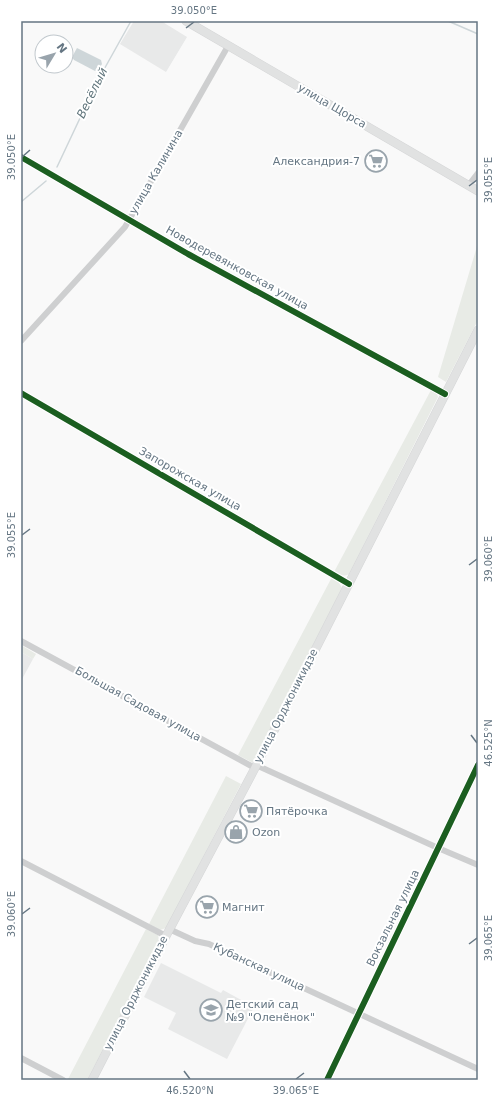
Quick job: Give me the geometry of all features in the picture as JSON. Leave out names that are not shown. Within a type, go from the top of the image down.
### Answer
[{"type":"main road","name":"улица Щорса","points":[[186,21],[478,191]]},
{"type":"main road","name":"улица Орджоникидзе","points":[[92,1080],[167,932],[255,767],[478,330]]},
{"type":"street","name":"улица Калинина","points":[[21,341],[122,232],[228,46]]},
{"type":"street","name":"Новодеревянковская улица","points":[[21,157],[188,254],[445,394]]},
{"type":"street","points":[[468,186],[478,173]]},
{"type":"street","name":"Запорожская улица","points":[[21,393],[349,584]]},
{"type":"street","name":"Большая Садовая улица","points":[[21,641],[255,767],[478,865]]},
{"type":"street","name":"Вокзальная улица","points":[[327,1080],[478,765]]},
{"type":"street","name":"Кубанская улица","points":[[21,861],[167,932],[209,944],[478,1069]]},
{"type":"street","points":[[21,1058],[63,1080]]},
{"type":"shaded area","points":[[134,21],[161,21],[187,37],[166,72],[120,44]]},
{"type":"shaded area","points":[[77,48],[101,60],[102,64],[98,71],[95,71],[74,60],[74,53]]},
{"type":"shaded area","points":[[478,243],[478,320],[446,382],[438,377]]},
{"type":"shaded area","points":[[431,390],[437,394],[438,397],[349,574],[342,575],[334,572]]},
{"type":"shaded area","points":[[332,577],[338,581],[342,588],[253,763],[238,755]]},
{"type":"shaded area","points":[[21,645],[36,654],[33,659],[21,652]]},
{"type":"shaded area","points":[[21,652],[33,659],[21,681]]},
{"type":"shaded area","points":[[226,776],[241,784],[166,928],[160,930],[149,924]]},
{"type":"shaded area","points":[[146,929],[158,935],[159,941],[87,1080],[68,1079]]},
{"type":"shaded area","name":"Детский сад №9 \"Оленёнок\"","points":[[161,963],[221,993],[223,990],[254,1007],[227,1059],[168,1029],[176,1013],[144,997]]},
{"type":"waterway","name":"Весёлый","points":[[57,167],[97,82],[131,21]]},
{"type":"waterway","name":"Весёлый","points":[[448,21],[478,34]]},
{"type":"waterway","name":"Весёлый","points":[[21,202],[46,181]]},
{"type":"cycle path","points":[[21,157],[188,254],[445,394]]},
{"type":"cycle path","points":[[21,393],[349,584]]},
{"type":"cycle path","points":[[327,1080],[478,765]]},
{"type":"place","name":"Александрия-7","points":[[376,161]]},
{"type":"place","name":"Пятёрочка","points":[[251,811]]},
{"type":"place","name":"Ozon","points":[[236,832]]},
{"type":"place","name":"Магнит","points":[[207,907]]},
{"type":"place","name":"Детский сад №9 \"Оленёнок\"","points":[[211,1010]]}]
